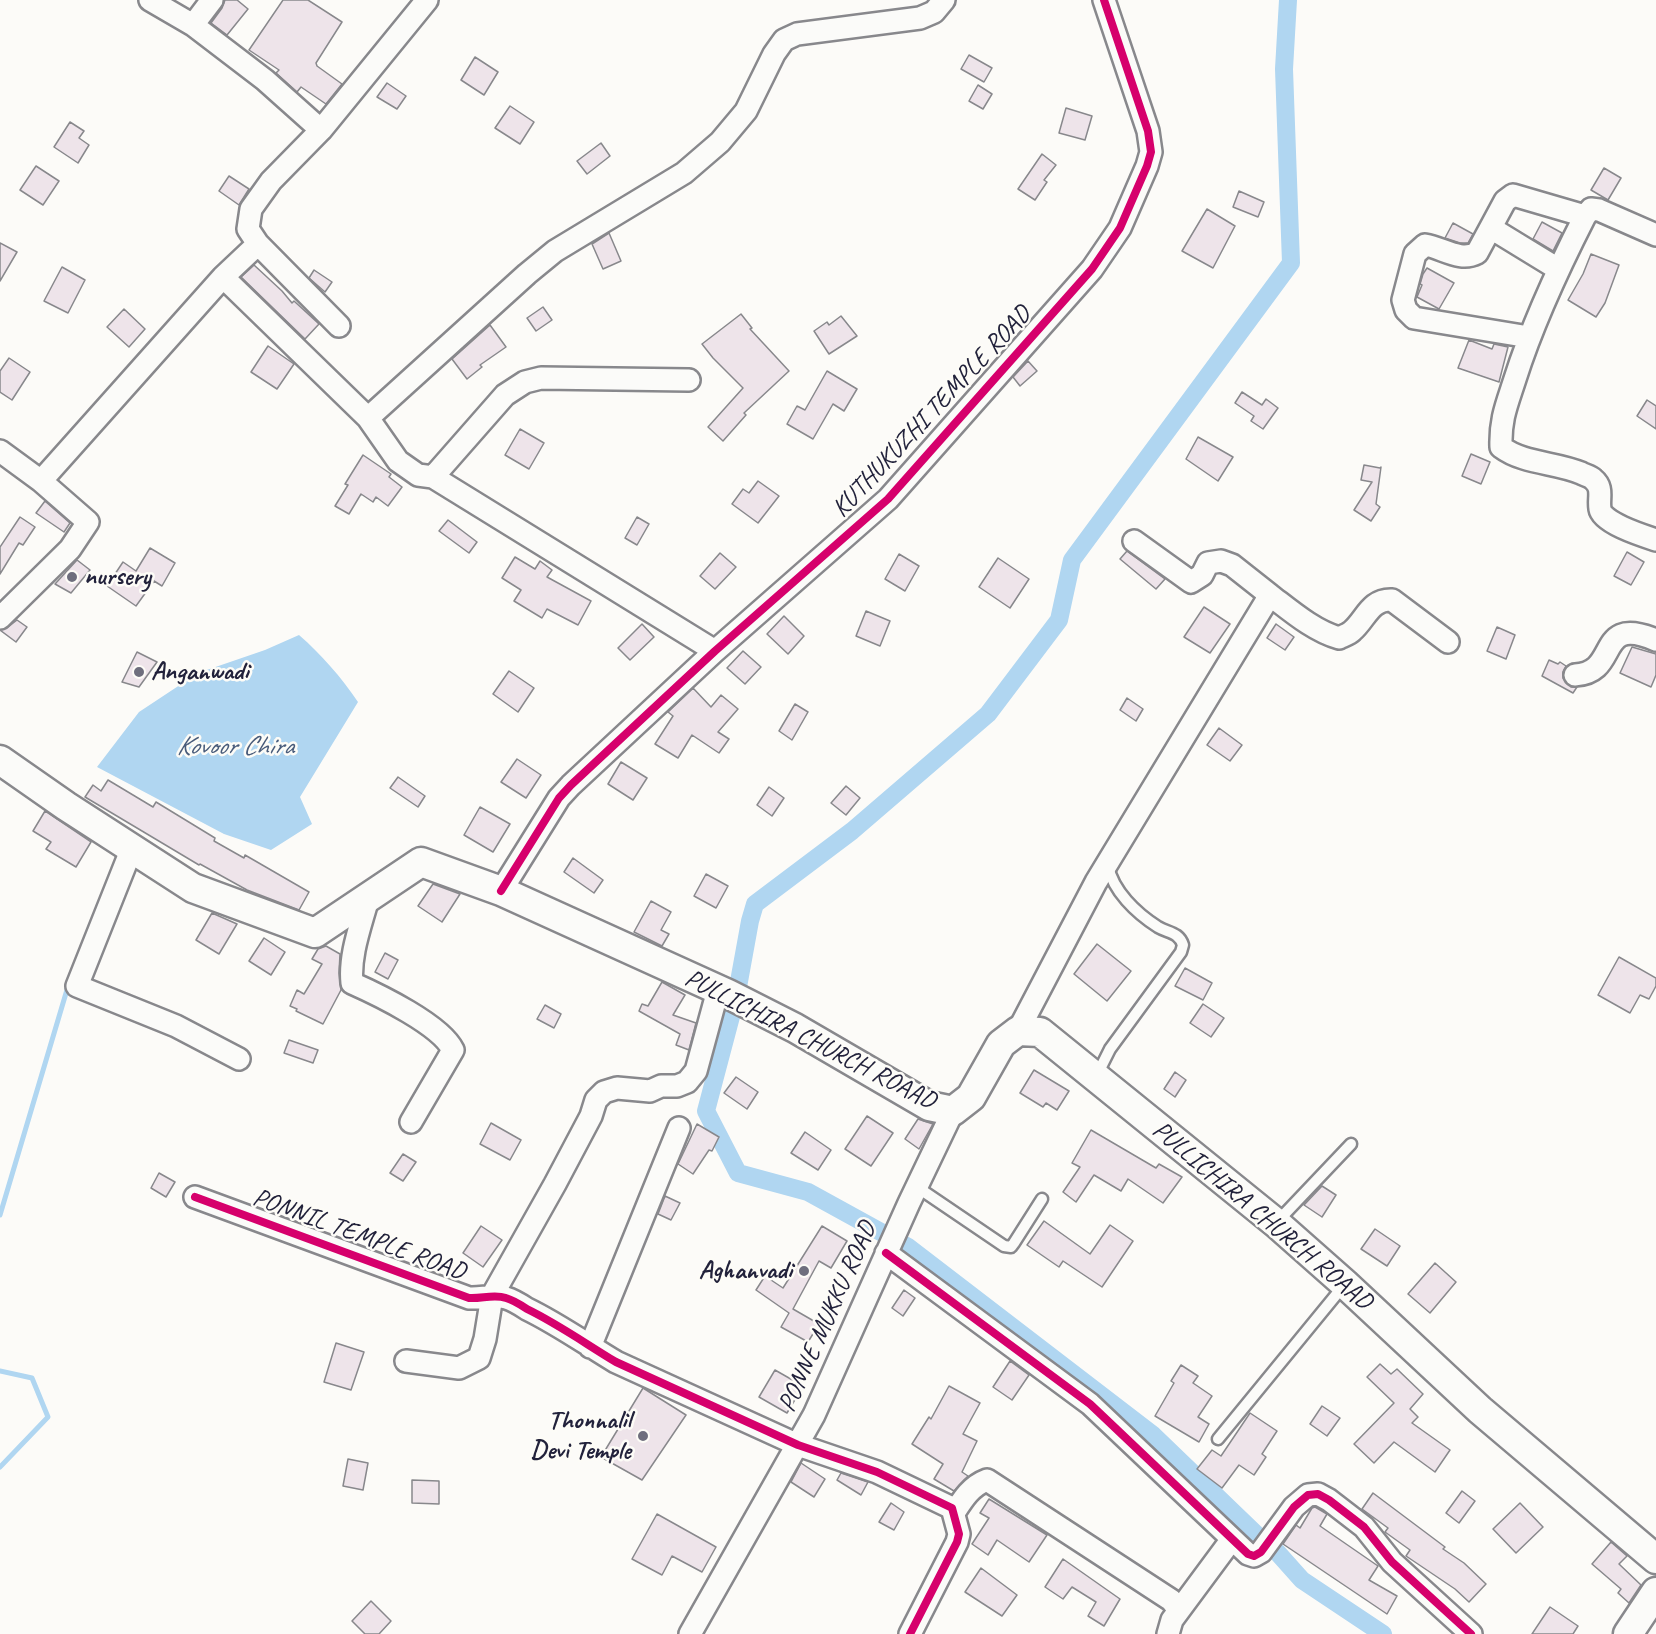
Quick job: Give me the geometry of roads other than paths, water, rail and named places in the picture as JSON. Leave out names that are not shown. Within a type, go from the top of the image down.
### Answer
[{"type":"main road","name":"PULLICHIRA CHURCH ROAAD","points":[[0,760],[66,806],[193,888],[315,933],[421,862],[501,891],[718,990],[795,1028],[929,1106],[953,1111],[971,1097],[1001,1044],[1018,1031],[1040,1032],[1276,1223],[1480,1410],[1656,1558]]},
{"type":"main road","points":[[1628,1634],[1656,1593]]},
{"type":"street","points":[[150,0],[193,25],[265,80],[321,130]]},
{"type":"street","points":[[193,25],[212,0]]},
{"type":"street","points":[[339,326],[258,244],[248,229],[251,209],[271,181],[321,130],[427,0]]},
{"type":"street","points":[[368,418],[526,274],[555,251],[684,173],[720,142],[746,111],[774,54],[784,40],[797,34],[920,18],[934,12],[944,0]]},
{"type":"street","name":"KUTHUKUZHI TEMPLE ROAD","points":[[501,891],[560,798],[571,785],[715,651],[888,499],[1092,269],[1120,228],[1151,152],[1148,131],[1104,0]]},
{"type":"street","points":[[1529,337],[1414,318],[1406,310],[1402,300],[1416,254],[1425,245],[1460,256],[1470,257],[1477,253],[1505,201],[1513,195],[1585,216]]},
{"type":"street","points":[[1656,235],[1599,210],[1591,209],[1585,216],[1558,269],[1529,337],[1501,425],[1501,447],[1514,456],[1567,467],[1594,479],[1601,490],[1600,511],[1605,518],[1629,531],[1656,540]]},
{"type":"street","points":[[1491,228],[1558,269]]},
{"type":"street","points":[[41,482],[223,277],[258,244]]},
{"type":"street","points":[[223,277],[368,418],[398,460],[418,475],[433,477],[715,651]]},
{"type":"street","points":[[433,477],[505,395],[525,382],[541,378],[689,380]]},
{"type":"street","points":[[0,451],[88,522],[70,549],[0,618]]},
{"type":"street","points":[[1134,541],[1191,582],[1203,575],[1208,563],[1221,561],[1232,565],[1303,620],[1330,636],[1339,638],[1352,631],[1372,606],[1384,600],[1392,600],[1448,642]]},
{"type":"street","points":[[1018,1031],[1084,902],[1270,595]]},
{"type":"street","points":[[1575,675],[1587,675],[1595,670],[1617,636],[1628,633],[1641,634],[1656,640]]},
{"type":"street","points":[[132,848],[78,986],[176,1026],[239,1059]]},
{"type":"street","points":[[368,898],[353,954],[352,983],[437,1029],[449,1041],[453,1050],[411,1122]]},
{"type":"street","points":[[406,1361],[459,1368],[478,1358],[485,1339],[492,1296],[584,1130],[596,1100],[604,1092],[617,1088],[650,1091],[661,1086],[677,1086],[687,1082],[696,1071],[718,990]]},
{"type":"street","name":"PONNE MUKKU ROAD","points":[[690,1634],[814,1415],[886,1253],[953,1111]]},
{"type":"street","points":[[590,1347],[679,1128]]},
{"type":"street","name":"PONNIL TEMPLE ROAD","points":[[195,1197],[469,1298],[481,1299],[492,1296],[506,1298],[556,1323],[616,1362],[798,1444],[877,1472],[953,1511]]},
{"type":"street","points":[[886,1253],[1090,1404],[1248,1554],[1254,1556],[1261,1552],[1294,1507],[1308,1495],[1318,1494],[1364,1527],[1392,1562],[1471,1634]]},
{"type":"street","points":[[910,1634],[957,1542],[959,1534],[953,1511],[976,1484],[987,1480],[1171,1600],[1179,1610]]},
{"type":"street","points":[[1168,1634],[1172,1620],[1232,1539]]},
{"type":"lane","points":[[1094,1075],[1110,1049],[1181,952],[1183,945],[1178,935],[1158,927],[1128,902],[1110,877],[1107,863]]},
{"type":"lane","points":[[1276,1223],[1352,1144]]},
{"type":"lane","points":[[917,1187],[1004,1246],[1011,1247],[1042,1199]]},
{"type":"lane","points":[[1218,1439],[1345,1284]]},
{"type":"water","name":"Kovoor Chira","points":[[299,635],[331,667],[358,702],[300,797],[312,824],[271,850],[224,834],[97,767],[139,712],[198,673],[265,650]]},
{"type":"waterway","points":[[738,987],[755,904],[852,831],[988,714],[1059,620],[1072,560],[1291,263],[1284,69],[1288,0]]},
{"type":"waterway","points":[[0,1215],[69,983]]},
{"type":"waterway","points":[[733,1009],[706,1111],[738,1173],[808,1192],[908,1247],[1153,1435],[1260,1538]]},
{"type":"waterway","points":[[0,1371],[32,1378],[48,1417],[0,1467]]},
{"type":"waterway","points":[[1277,1552],[1302,1580],[1383,1634]]},
{"type":"place","name":"nursery","points":[[72,577]]},
{"type":"place","name":"Anganwadi","points":[[139,672]]},
{"type":"place","name":"Aghanvadi","points":[[804,1271]]},
{"type":"place","name":"Thonnalil Devi Temple","points":[[643,1436]]}]
